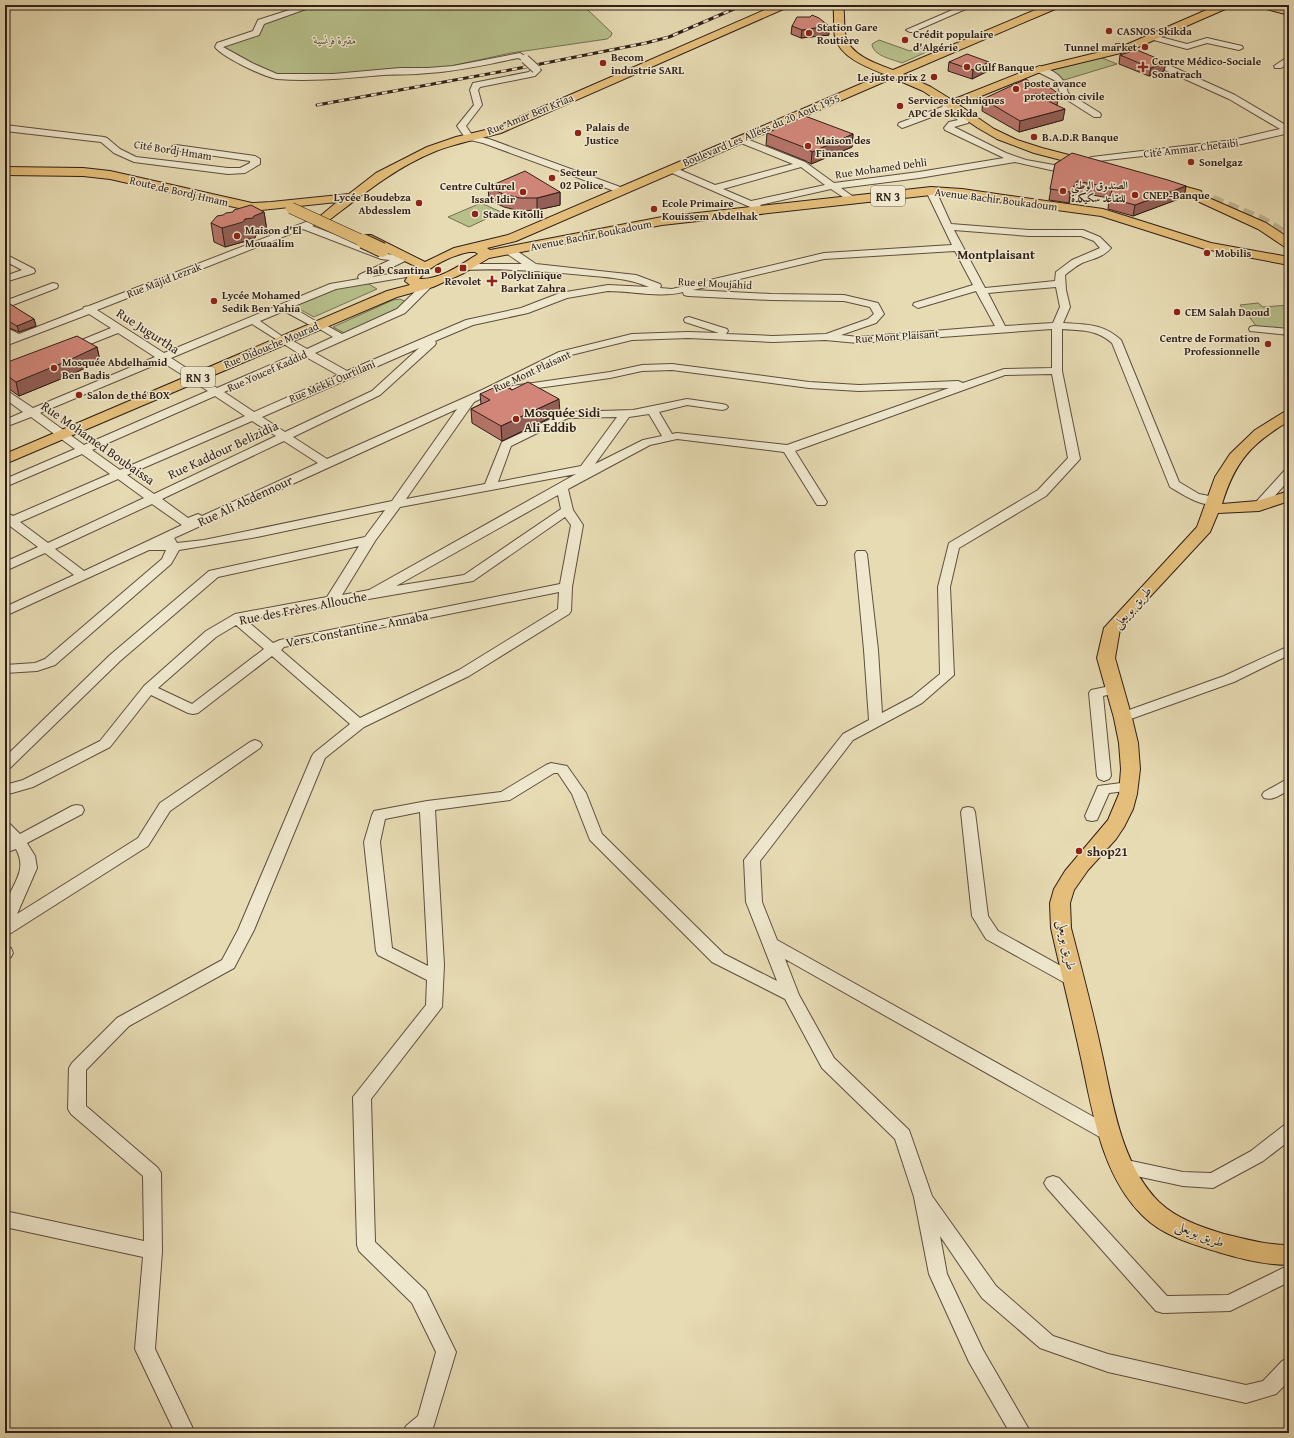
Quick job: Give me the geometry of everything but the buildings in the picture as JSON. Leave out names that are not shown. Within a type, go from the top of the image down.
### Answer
[{"type":"main road","name":"Rue Amar Ben Kriaa","points":[[469,137],[773,5]]},
{"type":"main road","name":"Rue Amar Ben Kriaa","points":[[469,137],[487,137],[497,130],[784,5]]},
{"type":"main road","points":[[838,5],[840,28],[839,36],[846,48],[859,58],[897,72],[933,89]]},
{"type":"main road","name":"Boulevard Les Allées du 20 Aout 1955","points":[[475,251],[512,238],[620,190],[1056,5]]},
{"type":"main road","name":"Boulevard Les Allées du 20 Aout 1955","points":[[509,249],[675,171],[897,72],[1064,5]]},
{"type":"main road","points":[[950,103],[1029,68],[1122,47],[1214,5]]},
{"type":"main road","points":[[998,83],[1039,69],[1122,47],[1153,37],[1226,5]]},
{"type":"main road","points":[[1262,5],[1289,12]]},
{"type":"main road","points":[[1277,5],[1289,8]]},
{"type":"main road","points":[[897,72],[923,78],[933,89],[950,103],[1004,138],[1070,159],[1110,169]]},
{"type":"main road","points":[[950,103],[1007,133],[1041,146],[1125,168]]},
{"type":"main road","points":[[324,218],[380,176],[431,149],[449,142],[469,137]]},
{"type":"main road","name":"Route de Bordj Hmam","points":[[5,171],[83,172],[110,175],[252,207],[353,197]]},
{"type":"main road","points":[[1150,178],[1236,206],[1269,219],[1289,230]]},
{"type":"main road","points":[[1181,188],[1262,226],[1289,244]]},
{"type":"main road","name":"Avenue Bachir Boukadoum","points":[[509,249],[662,221],[755,207],[852,200],[931,191],[969,194],[1119,216],[1204,244],[1263,256],[1289,259]]},
{"type":"main road","points":[[353,197],[337,218],[339,224],[420,270]]},
{"type":"main road","points":[[271,206],[291,208],[391,258],[420,270]]},
{"type":"main road","name":"RN 3","points":[[475,251],[509,249]]},
{"type":"main road","name":"Rue Didouche Mourad","points":[[5,460],[60,434],[281,338],[392,294],[430,283],[463,267],[475,251]]},
{"type":"main road","name":"Rue Didouche Mourad","points":[[315,324],[386,290],[420,270],[475,251]]},
{"type":"main road","points":[[420,270],[412,278],[414,283],[430,283]]},
{"type":"main road","name":"طريق بويعلى","points":[[1289,415],[1254,438],[1234,459],[1223,477],[1204,529],[1112,628],[1107,643],[1106,659],[1123,717],[1130,756],[1129,787],[1124,812],[1112,831],[1076,872],[1063,890],[1060,907],[1061,928],[1106,1120],[1122,1166],[1134,1190],[1150,1208],[1176,1228],[1238,1248],[1274,1256],[1289,1255]]},
{"type":"main road","name":"Rue Didouche Mourad","points":[[5,455],[60,434]]},
{"type":"main road","points":[[1214,505],[1259,506],[1289,496]]},
{"type":"street","points":[[313,5],[261,22],[256,33],[220,45],[220,47],[222,50],[250,65],[276,76],[333,77],[400,71],[428,71],[453,68],[520,55],[537,70],[532,74],[476,85],[474,90],[478,105],[461,126],[469,137]]},
{"type":"street","points":[[910,30],[971,5]]},
{"type":"street","points":[[1153,37],[1187,46],[1207,40],[1239,48]]},
{"type":"street","points":[[1122,47],[1232,97],[1288,130]]},
{"type":"street","points":[[1278,66],[1289,60]]},
{"type":"street","points":[[1039,69],[1058,78],[1064,87],[1064,94],[1097,114]]},
{"type":"street","points":[[902,125],[950,103],[965,121],[952,124],[948,128],[1003,155],[1055,168],[1070,159]]},
{"type":"street","name":"Cité Bordj Hmam","points":[[5,128],[104,140],[117,150],[134,159],[228,171],[242,171],[255,164],[255,159],[176,148]]},
{"type":"street","name":"Cité Ammar Chetaibi","points":[[1092,160],[1233,143],[1288,130]]},
{"type":"street","points":[[487,137],[620,190]]},
{"type":"street","points":[[744,141],[802,164],[852,200]]},
{"type":"street","name":"Rue Mohamed Dehli","points":[[755,207],[832,186],[927,174],[1016,159]]},
{"type":"street","points":[[716,188],[802,164]]},
{"type":"street","points":[[675,171],[716,188],[755,207]]},
{"type":"street","points":[[931,191],[958,248],[1002,329]]},
{"type":"street","name":"Rue Majid Lezrak","points":[[5,343],[88,309],[324,218]]},
{"type":"street","points":[[303,226],[391,258]]},
{"type":"street","points":[[948,227],[1029,233],[1083,233],[1097,239],[1106,248],[1099,253],[1076,262],[1060,274],[1065,307],[1057,326],[1057,371],[1074,459],[1042,493],[953,546],[944,588],[947,675],[917,700],[848,736],[752,860],[754,902],[791,995],[828,1063],[903,1135],[923,1197],[938,1274],[976,1356],[1021,1433]]},
{"type":"street","points":[[672,292],[824,256],[958,248]]},
{"type":"street","points":[[509,249],[534,267]]},
{"type":"street","points":[[5,257],[30,271],[5,279]]},
{"type":"street","points":[[348,283],[391,258]]},
{"type":"street","name":"Rue el Moujahid","points":[[463,267],[534,267],[636,278],[672,292],[758,297],[844,298],[874,305],[879,314],[872,321],[824,337]]},
{"type":"street","points":[[5,424],[327,289],[348,283],[420,270]]},
{"type":"street","name":"Rue Youcef Kaddid","points":[[5,483],[217,393],[401,312],[430,283]]},
{"type":"street","points":[[918,306],[980,289],[1061,283]]},
{"type":"street","points":[[5,305],[53,286]]},
{"type":"street","name":"Rue Mekki Ourtilani","points":[[7,520],[345,375],[438,337],[470,322],[524,311],[564,295],[576,292],[608,288],[672,292]]},
{"type":"street","points":[[284,307],[342,338]]},
{"type":"street","name":"Rue Jugurtha","points":[[88,309],[324,462],[274,483],[272,488]]},
{"type":"street","points":[[252,320],[345,375]]},
{"type":"street","points":[[689,320],[747,338]]},
{"type":"street","name":"Rue Mont Plaisant","points":[[486,392],[563,354],[632,338],[688,335],[773,340],[824,337],[858,340],[1057,326],[1093,328],[1107,333],[1117,342],[1174,484],[1195,497],[1214,505]]},
{"type":"street","points":[[62,351],[118,328]]},
{"type":"street","points":[[1254,329],[1289,332]]},
{"type":"street","points":[[5,330],[17,338]]},
{"type":"street","name":"Rue Kaddour Belizidia","points":[[5,567],[153,499],[376,393],[438,337]]},
{"type":"street","points":[[486,392],[610,375],[642,368],[672,367],[809,385],[859,388],[970,384]]},
{"type":"street","points":[[370,595],[598,467],[647,442],[676,436],[788,449],[1004,372],[1057,371]]},
{"type":"street","name":"Rue Ali Abdennour","points":[[5,612],[148,546],[171,542],[261,493],[486,392]]},
{"type":"street","name":"Rue Mohamed Boubaissa","points":[[5,394],[187,523],[252,493],[261,493]]},
{"type":"street","points":[[332,600],[369,540],[471,399]]},
{"type":"street","points":[[490,486],[506,444],[566,414],[626,413],[652,410],[687,402],[722,407]]},
{"type":"street","points":[[652,410],[670,438]]},
{"type":"street","points":[[585,469],[626,413]]},
{"type":"street","points":[[788,449],[821,502]]},
{"type":"street","points":[[5,670],[37,667],[50,662],[166,561],[171,542],[260,533],[396,504],[598,467]]},
{"type":"street","points":[[1259,506],[1289,473]]},
{"type":"street","points":[[185,1433],[145,1349],[153,1251],[152,1173],[78,1109],[78,1068],[123,1022],[228,964],[246,930],[319,756],[359,724],[464,673],[564,611],[566,587],[577,525],[567,510],[562,487]]},
{"type":"street","name":"Rue des Frères Allouche","points":[[5,790],[28,784],[105,744],[149,689],[211,634],[240,617],[332,600],[468,578],[567,510]]},
{"type":"street","points":[[7,520],[83,576]]},
{"type":"street","points":[[5,765],[115,658],[214,574],[369,540]]},
{"type":"street","points":[[861,554],[871,650],[876,722]]},
{"type":"street","name":"Vers Constantine - Annaba","points":[[149,689],[193,710],[280,644],[566,587]]},
{"type":"street","points":[[237,619],[359,724]]},
{"type":"street","points":[[1123,717],[1229,679],[1289,650]]},
{"type":"street","points":[[1104,776],[1096,693],[1115,689]]},
{"type":"street","points":[[5,929],[143,842],[165,806],[255,745]]},
{"type":"street","points":[[436,978],[384,952],[372,842],[378,815],[427,806],[505,797],[551,768],[562,769],[578,793],[595,836],[718,958],[791,995]]},
{"type":"street","points":[[1268,795],[1289,783]]},
{"type":"street","points":[[1092,816],[1103,789],[1129,787]]},
{"type":"street","points":[[413,1433],[426,1420],[446,1352],[419,1297],[366,1245],[362,1097],[434,1007],[436,965],[427,806]]},
{"type":"street","points":[[5,848],[77,810]]},
{"type":"street","points":[[968,812],[980,916],[992,935],[1074,980]]},
{"type":"street","points":[[5,828],[19,841],[27,856],[29,868],[5,923]]},
{"type":"street","points":[[770,944],[1111,1135]]},
{"type":"street","points":[[1122,1166],[1183,1179],[1213,1181],[1258,1156],[1289,1131]]},
{"type":"street","points":[[1053,1183],[1163,1305],[1230,1303],[1283,1276],[1289,1276]]},
{"type":"street","points":[[923,1197],[989,1292],[1047,1342],[1108,1363],[1246,1394],[1269,1388],[1289,1367]]},
{"type":"street","points":[[5,1219],[153,1251]]},
{"type":"green space","name":"مقبرة فرنسية","points":[[316,5],[565,5],[588,10],[612,33],[607,39],[511,53],[437,69],[348,76],[278,75],[245,61],[222,48],[224,45],[258,34],[263,23]]},
{"type":"green space","points":[[879,40],[910,51],[918,47],[933,49],[902,63],[879,54],[873,48],[872,44]]},
{"type":"green space","points":[[1100,57],[1117,64],[1064,80],[1043,70]]},
{"type":"green space","name":"Stade Kitolli","points":[[481,203],[501,212],[469,227],[448,217]]},
{"type":"green space","points":[[367,283],[377,289],[314,317],[292,305],[334,288]]},
{"type":"green space","points":[[400,299],[407,302],[399,310],[346,334],[333,327],[393,300]]},
{"type":"green space","points":[[1258,303],[1263,307],[1289,305],[1289,329],[1257,327],[1240,305]]},
{"type":"tunnel","points":[[1212,200],[1262,221],[1289,237]]},
{"type":"railway","points":[[317,105],[515,69],[646,43],[669,37],[743,5]]},
{"type":"place","name":"CASNOS Skikda","points":[[1109,31]]},
{"type":"place","name":"Station Gare Routière","points":[[809,33]]},
{"type":"place","name":"Crédit populaire d'Algérie","points":[[905,40]]},
{"type":"place","name":"Tunnel market","points":[[1145,47]]},
{"type":"place","name":"Becom industrie SARL","points":[[603,63]]},
{"type":"place","name":"Gulf Banque","points":[[967,67]]},
{"type":"place","name":"Centre Médico-Sociale Sonatrach","points":[[1143,67]]},
{"type":"place","name":"Le juste prix 2","points":[[934,77]]},
{"type":"place","name":"poste avance protection civile","points":[[1016,89]]},
{"type":"place","name":"Services techniques APC de Skikda","points":[[900,106]]},
{"type":"place","name":"Palais de Justice","points":[[578,133]]},
{"type":"place","name":"B.A.D.R Banque","points":[[1034,137]]},
{"type":"place","name":"Maison des Finances","points":[[808,146]]},
{"type":"place","name":"Sonelgaz","points":[[1191,162]]},
{"type":"place","name":"Secteur 02 Police","points":[[552,178]]},
{"type":"place","name":"الصندوق الوطني للتقاعد سكيكدة","points":[[1063,191]]},
{"type":"place","name":"Centre Culturel Issat Idir","points":[[523,192]]},
{"type":"place","name":"CNEP-Banque","points":[[1135,195]]},
{"type":"place","name":"Lycée Boudebza Abdesslem","points":[[419,203]]},
{"type":"place","name":"Ecole Primaire Kouissem Abdelhak","points":[[654,209]]},
{"type":"place","name":"Stade Kitolli","points":[[475,214]]},
{"type":"place","name":"Maison d'El Mouaalim","points":[[237,236]]},
{"type":"place","name":"Mobilis","points":[[1207,253]]},
{"type":"place","name":"Revolet","points":[[463,268]]},
{"type":"place","name":"Bab Csantina","points":[[438,270]]},
{"type":"place","name":"Polyclinique Barkat Zahra","points":[[492,281]]},
{"type":"place","name":"Lycée Mohamed Sedik Ben Yahia","points":[[214,301]]},
{"type":"place","name":"CEM Salah Daoud","points":[[1177,312]]},
{"type":"place","name":"Centre de Formation Professionnelle","points":[[1268,344]]},
{"type":"place","name":"Mosquée Abdelhamid Ben Badis","points":[[54,368]]},
{"type":"place","name":"Salon de thé BOX","points":[[79,395]]},
{"type":"place","name":"Mosquée Sidi Ali Eddib","points":[[516,419]]},
{"type":"place","name":"shop21","points":[[1079,851]]},
{"type":"district","name":"Montplaisant","points":[[996,254]]}]
